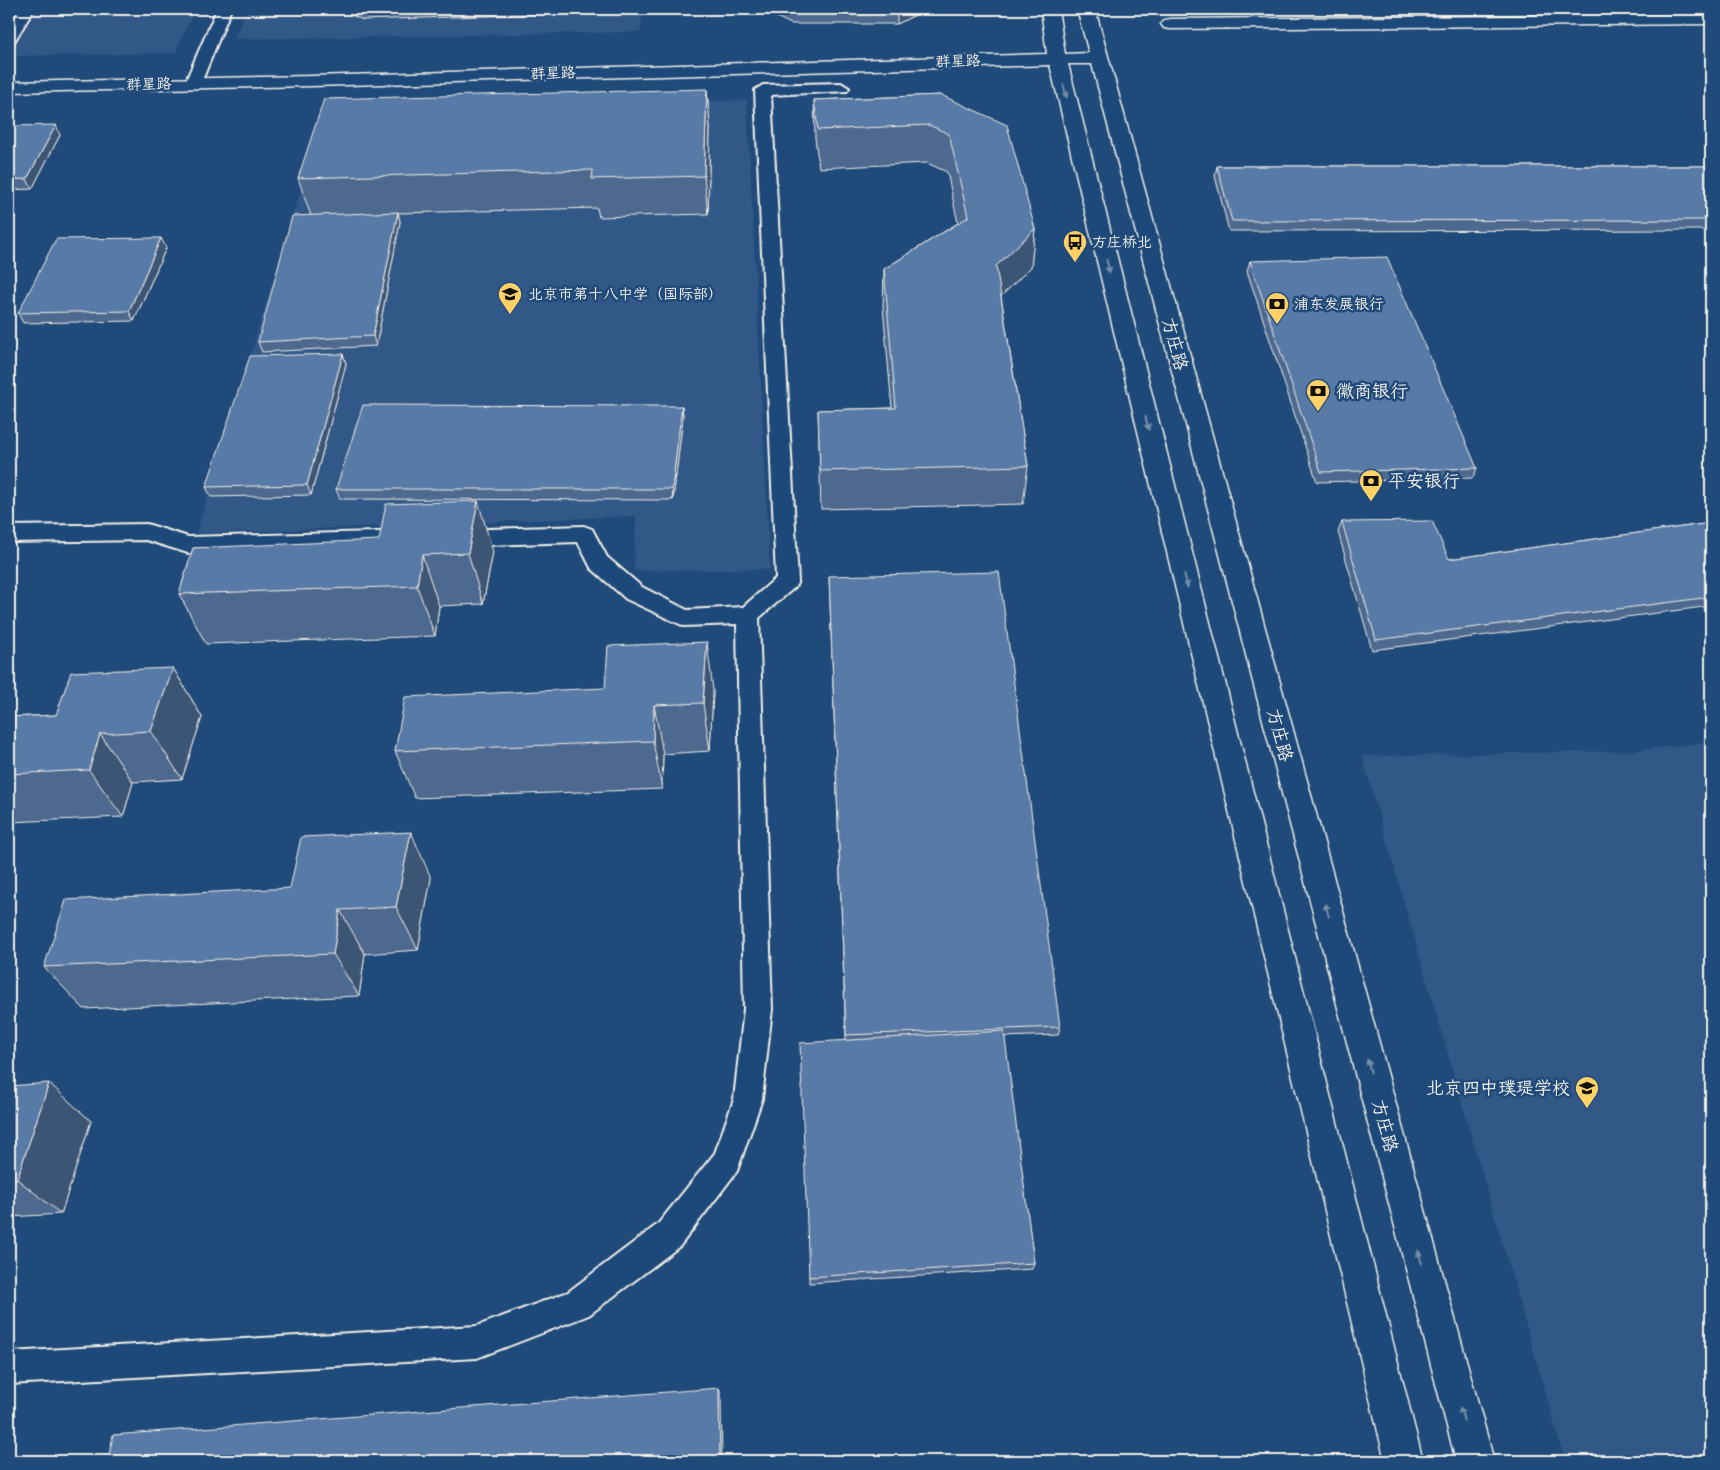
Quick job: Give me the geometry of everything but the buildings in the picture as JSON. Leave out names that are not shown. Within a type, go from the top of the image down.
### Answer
[{"type":"main road","points":[[1049,9],[1057,58],[1404,1461]]},
{"type":"main road","name":"方庄路","points":[[1086,9],[1475,1461]]},
{"type":"main road","points":[[1170,24],[1711,19]]},
{"type":"main road","name":"群星路","points":[[9,87],[1098,58]]},
{"type":"lane","points":[[9,39],[27,9]]},
{"type":"lane","points":[[193,83],[224,9]]},
{"type":"lane","points":[[9,534],[147,532],[188,545],[584,534],[599,562],[634,593],[684,618],[748,615],[786,581],[762,90],[841,88]]},
{"type":"lane","points":[[9,1368],[477,1342],[578,1304],[669,1235],[726,1161],[748,1099],[758,1010],[748,615]]},
{"type":"shaded area","points":[[9,9],[195,9],[175,53],[9,56]]},
{"type":"shaded area","points":[[247,9],[643,9],[641,32],[234,39]]},
{"type":"shaded area","name":"北京市第十八中学（国际部）","points":[[747,100],[770,569],[634,571],[636,516],[196,534],[324,113]]},
{"type":"shaded area","name":"北京四中璞瑅学校","points":[[1711,742],[1711,1461],[1565,1461],[1362,756],[1627,751]]},
{"type":"place","name":"方庄桥北","points":[[1075,263]]},
{"type":"place","name":"北京市第十八中学（国际部）","points":[[510,315]]},
{"type":"place","name":"浦东发展银行","points":[[1277,325]]},
{"type":"place","name":"徽商银行","points":[[1318,412]]},
{"type":"place","name":"平安银行","points":[[1371,502]]},
{"type":"place","name":"北京四中璞瑅学校","points":[[1587,1109]]}]
